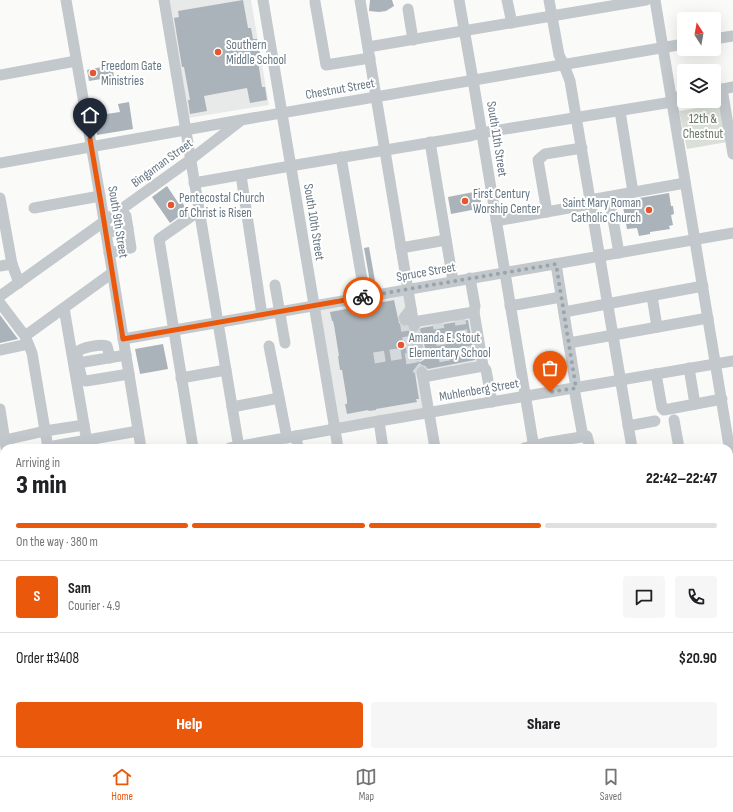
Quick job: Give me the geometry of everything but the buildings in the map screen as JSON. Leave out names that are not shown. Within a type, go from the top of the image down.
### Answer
[{"type":"street","name":"South 9th Street","points":[[66,0],[140,444]]},
{"type":"street","points":[[166,0],[185,130],[232,407],[236,444]]},
{"type":"street","name":"South 10th Street","points":[[263,0],[337,444]]},
{"type":"street","points":[[360,0],[408,289],[411,308],[411,323],[474,312]]},
{"type":"street","name":"South 11th Street","points":[[459,0],[525,396],[530,444]]},
{"type":"street","points":[[507,0],[512,23]]},
{"type":"street","points":[[549,0],[559,55],[570,81],[631,444]]},
{"type":"street","points":[[315,2],[326,65],[413,40],[552,16],[587,5],[646,0]]},
{"type":"street","points":[[655,0],[716,364],[726,400],[730,444]]},
{"type":"street","points":[[408,9],[413,40]]},
{"type":"street","points":[[721,38],[733,36]]},
{"type":"street","name":"Chestnut Street","points":[[0,163],[677,45]]},
{"type":"street","points":[[0,74],[76,61]]},
{"type":"street","points":[[723,89],[733,154]]},
{"type":"street","points":[[194,183],[576,118],[677,98]]},
{"type":"street","points":[[620,110],[633,192]]},
{"type":"street","name":"Bingaman Street","points":[[0,296],[105,227],[120,210],[190,160],[241,120]]},
{"type":"street","points":[[430,142],[453,281]]},
{"type":"street","points":[[547,212],[538,160],[544,154],[582,148]]},
{"type":"street","points":[[341,157],[364,297]]},
{"type":"street","points":[[241,175],[262,315]]},
{"type":"street","points":[[496,220],[547,212],[609,197],[685,183]]},
{"type":"street","points":[[34,208],[100,196]]},
{"type":"street","points":[[609,197],[618,253]]},
{"type":"street","points":[[0,198],[3,234],[18,283]]},
{"type":"street","points":[[109,253],[132,248],[126,216],[120,210]]},
{"type":"street","points":[[192,444],[159,240],[199,211]]},
{"type":"street","points":[[105,227],[128,228]]},
{"type":"street","name":"Spruce Street","points":[[123,339],[733,233]]},
{"type":"street","points":[[401,248],[446,240]]},
{"type":"street","points":[[0,266],[12,264]]},
{"type":"street","points":[[556,264],[583,436]]},
{"type":"street","points":[[0,350],[27,340],[64,308],[112,273]]},
{"type":"street","points":[[470,278],[483,366],[486,370],[492,402]]},
{"type":"street","points":[[275,284],[285,343]]},
{"type":"street","points":[[564,312],[703,286]]},
{"type":"street","points":[[652,296],[657,327]]},
{"type":"street","points":[[510,306],[561,297]]},
{"type":"street","points":[[0,303],[27,340],[32,353],[47,444]]},
{"type":"street","points":[[64,308],[87,444],[138,431]]},
{"type":"street","points":[[569,343],[708,318]]},
{"type":"street","points":[[417,342],[419,355]]},
{"type":"street","points":[[269,346],[279,398],[291,437],[295,444]]},
{"type":"street","points":[[126,355],[78,363],[82,379],[86,381],[129,374]]},
{"type":"street","name":"Muhlenberg Street","points":[[256,444],[379,421],[733,360]]},
{"type":"street","points":[[434,444],[422,374],[483,366]]},
{"type":"street","points":[[689,368],[695,404]]},
{"type":"street","points":[[181,378],[226,370]]},
{"type":"street","points":[[656,374],[662,408],[664,410],[726,400]]},
{"type":"street","points":[[232,407],[279,398]]},
{"type":"street","points":[[0,409],[6,444],[45,431],[84,425]]},
{"type":"street","points":[[674,420],[678,444]]},
{"type":"street","points":[[379,421],[382,444]]},
{"type":"street","points":[[628,426],[655,422]]},
{"type":"street","points":[[541,444],[583,436],[587,436],[589,444]]},
{"type":"shaded area","name":"Southern Middle School","points":[[168,0],[251,0],[269,105],[188,118]]},
{"type":"shaded area","name":"Amanda E. Stout Elementary School","points":[[406,290],[412,324],[472,314],[481,365],[419,376],[425,409],[339,424],[318,305]]},
{"type":"green space","name":"12th & Chestnut","points":[[721,104],[727,142],[687,149],[679,111],[697,108],[721,108]]},
{"type":"tunnel","points":[[459,314],[468,368]]},
{"type":"tunnel","points":[[437,318],[447,372]]},
{"type":"tunnel","points":[[405,320],[412,364],[422,372]]},
{"type":"tunnel","points":[[414,326],[417,342]]},
{"type":"tunnel","points":[[374,358],[410,352]]},
{"type":"way so far","points":[[363,297],[556,264],[576,388],[550,392]]},
{"type":"place","name":"Southern Middle School","points":[[218,52]]},
{"type":"place","name":"Freedom Gate Ministries","points":[[93,73]]},
{"type":"place","name":"First Century Worship Center","points":[[465,201]]},
{"type":"place","name":"Pentecostal Church of Christ is Risen","points":[[171,205]]},
{"type":"place","name":"Saint Mary Roman Catholic Church","points":[[649,210]]},
{"type":"place","name":"Amanda E. Stout Elementary School","points":[[401,345]]},
{"type":"route","points":[[90,139],[123,339],[363,297]]}]
